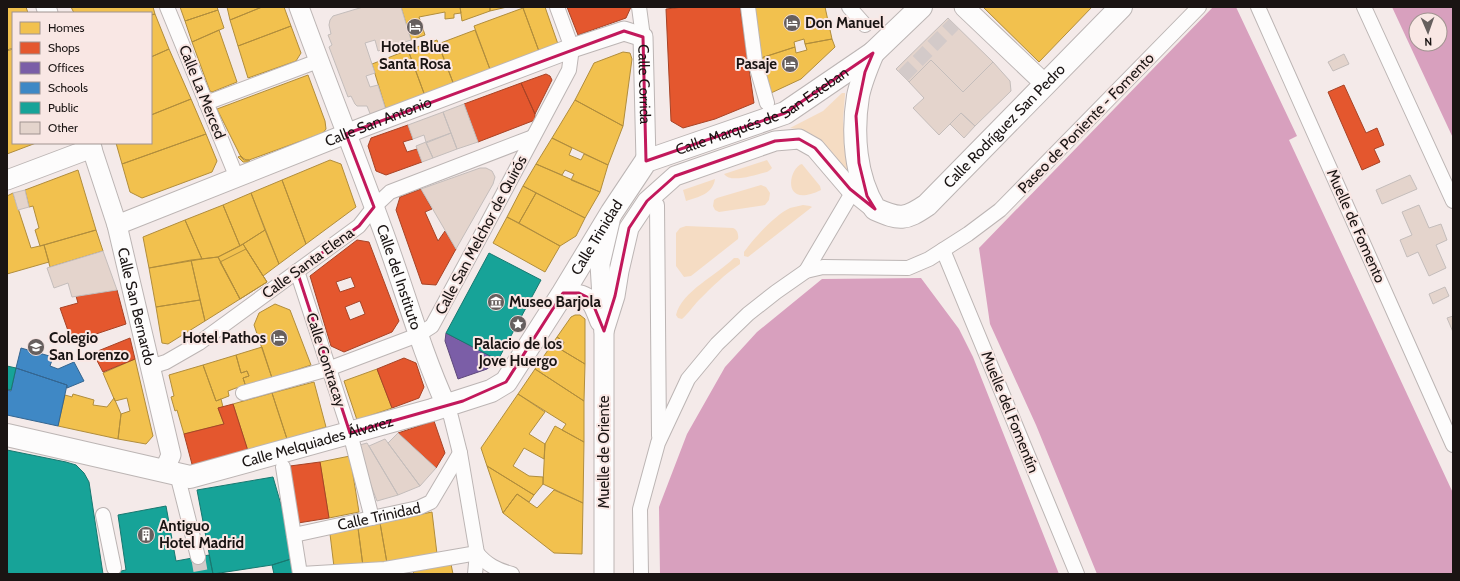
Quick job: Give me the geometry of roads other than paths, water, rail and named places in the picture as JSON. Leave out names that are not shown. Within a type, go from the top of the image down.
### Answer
[{"type":"street","name":"Calle La Merced","points":[[167,7],[237,178]]},
{"type":"street","name":"Calle del Instituto","points":[[299,7],[382,228],[418,335],[436,383],[451,417],[460,453],[477,553],[475,574]]},
{"type":"street","points":[[557,7],[572,48]]},
{"type":"street","name":"Calle Corrida","points":[[639,7],[643,37],[646,161]]},
{"type":"street","points":[[748,7],[755,61],[767,103]]},
{"type":"street","points":[[849,7],[865,25]]},
{"type":"street","name":"Calle Marqués de San Esteban","points":[[646,161],[785,113],[874,53],[921,7]]},
{"type":"street","points":[[964,7],[1045,84]]},
{"type":"street","name":"Calle Rodríguez San Pedro","points":[[875,209],[899,217],[912,215],[927,205],[1121,7]]},
{"type":"street","name":"Paseo de Poniente - Fomento","points":[[806,271],[823,267],[908,268],[929,259],[968,234],[1000,210],[1199,7]]},
{"type":"street","name":"Muelle de Fomento","points":[[1258,7],[1453,445]]},
{"type":"street","points":[[1364,7],[1453,201]]},
{"type":"street","name":"Calle San Antonio","points":[[117,225],[346,134],[572,48],[624,31],[643,37]]},
{"type":"street","name":"Calle San Melchor de Quirós","points":[[243,393],[328,369],[418,335],[432,326],[569,70],[572,48]]},
{"type":"street","name":"Calle Marqués de San Esteban","points":[[874,53],[865,72],[858,95],[856,144],[867,196],[875,209]]},
{"type":"street","points":[[206,103],[310,64]]},
{"type":"street","name":"Calle Santa Elena","points":[[150,367],[166,362],[199,343],[359,226],[374,207],[390,192],[533,137]]},
{"type":"street","name":"Calle Marqués de San Esteban","points":[[629,228],[647,200],[675,176],[775,141],[799,139],[815,148],[850,189],[875,209]]},
{"type":"street","points":[[7,180],[91,146]]},
{"type":"street","name":"Calle San Bernardo","points":[[91,146],[117,225],[171,455],[177,474]]},
{"type":"street","name":"Calle Trinidad","points":[[446,405],[490,391],[506,382],[563,293],[612,212],[646,161]]},
{"type":"street","points":[[641,574],[640,509],[659,440],[688,379],[717,344],[748,314],[806,271],[849,198]]},
{"type":"street","points":[[657,205],[659,440]]},
{"type":"street","name":"Muelle de Oriente","points":[[604,574],[604,331],[600,264],[612,212]]},
{"type":"street","name":"Muelle de Oriente","points":[[604,331],[615,296],[629,228]]},
{"type":"street","name":"Muelle del Fomentín","points":[[943,250],[1077,574]]},
{"type":"street","name":"Calle Contracay","points":[[297,271],[350,433],[372,518]]},
{"type":"street","name":"Muelle de Oriente","points":[[563,293],[579,293],[587,297],[593,304],[604,331]]},
{"type":"street","name":"Calle Melquiades Álvarez","points":[[177,474],[350,433],[446,405]]},
{"type":"street","points":[[7,434],[177,474],[198,557]]},
{"type":"street","name":"Calle Trinidad","points":[[294,535],[418,508],[431,502],[460,453]]},
{"type":"street","points":[[283,466],[301,574],[384,569],[477,553],[484,562],[491,567],[512,574]]},
{"type":"street","points":[[103,515],[114,568]]},
{"type":"tunnel","points":[[903,76],[954,24]]},
{"type":"tunnel","points":[[198,557],[201,574]]},
{"type":"place","name":"Don Manuel","points":[[792,23]]},
{"type":"place","name":"Hotel Blue Santa Rosa","points":[[415,27]]},
{"type":"place","name":"Pasaje","points":[[790,64]]},
{"type":"place","name":"Museo Barjola","points":[[496,302]]},
{"type":"place","name":"Palacio de los Jove Huergo","points":[[518,324]]},
{"type":"place","name":"Hotel Pathos","points":[[279,338]]},
{"type":"place","name":"Colegio San Lorenzo","points":[[36,347]]},
{"type":"place","name":"Antiguo Hotel Madrid","points":[[146,535]]}]
